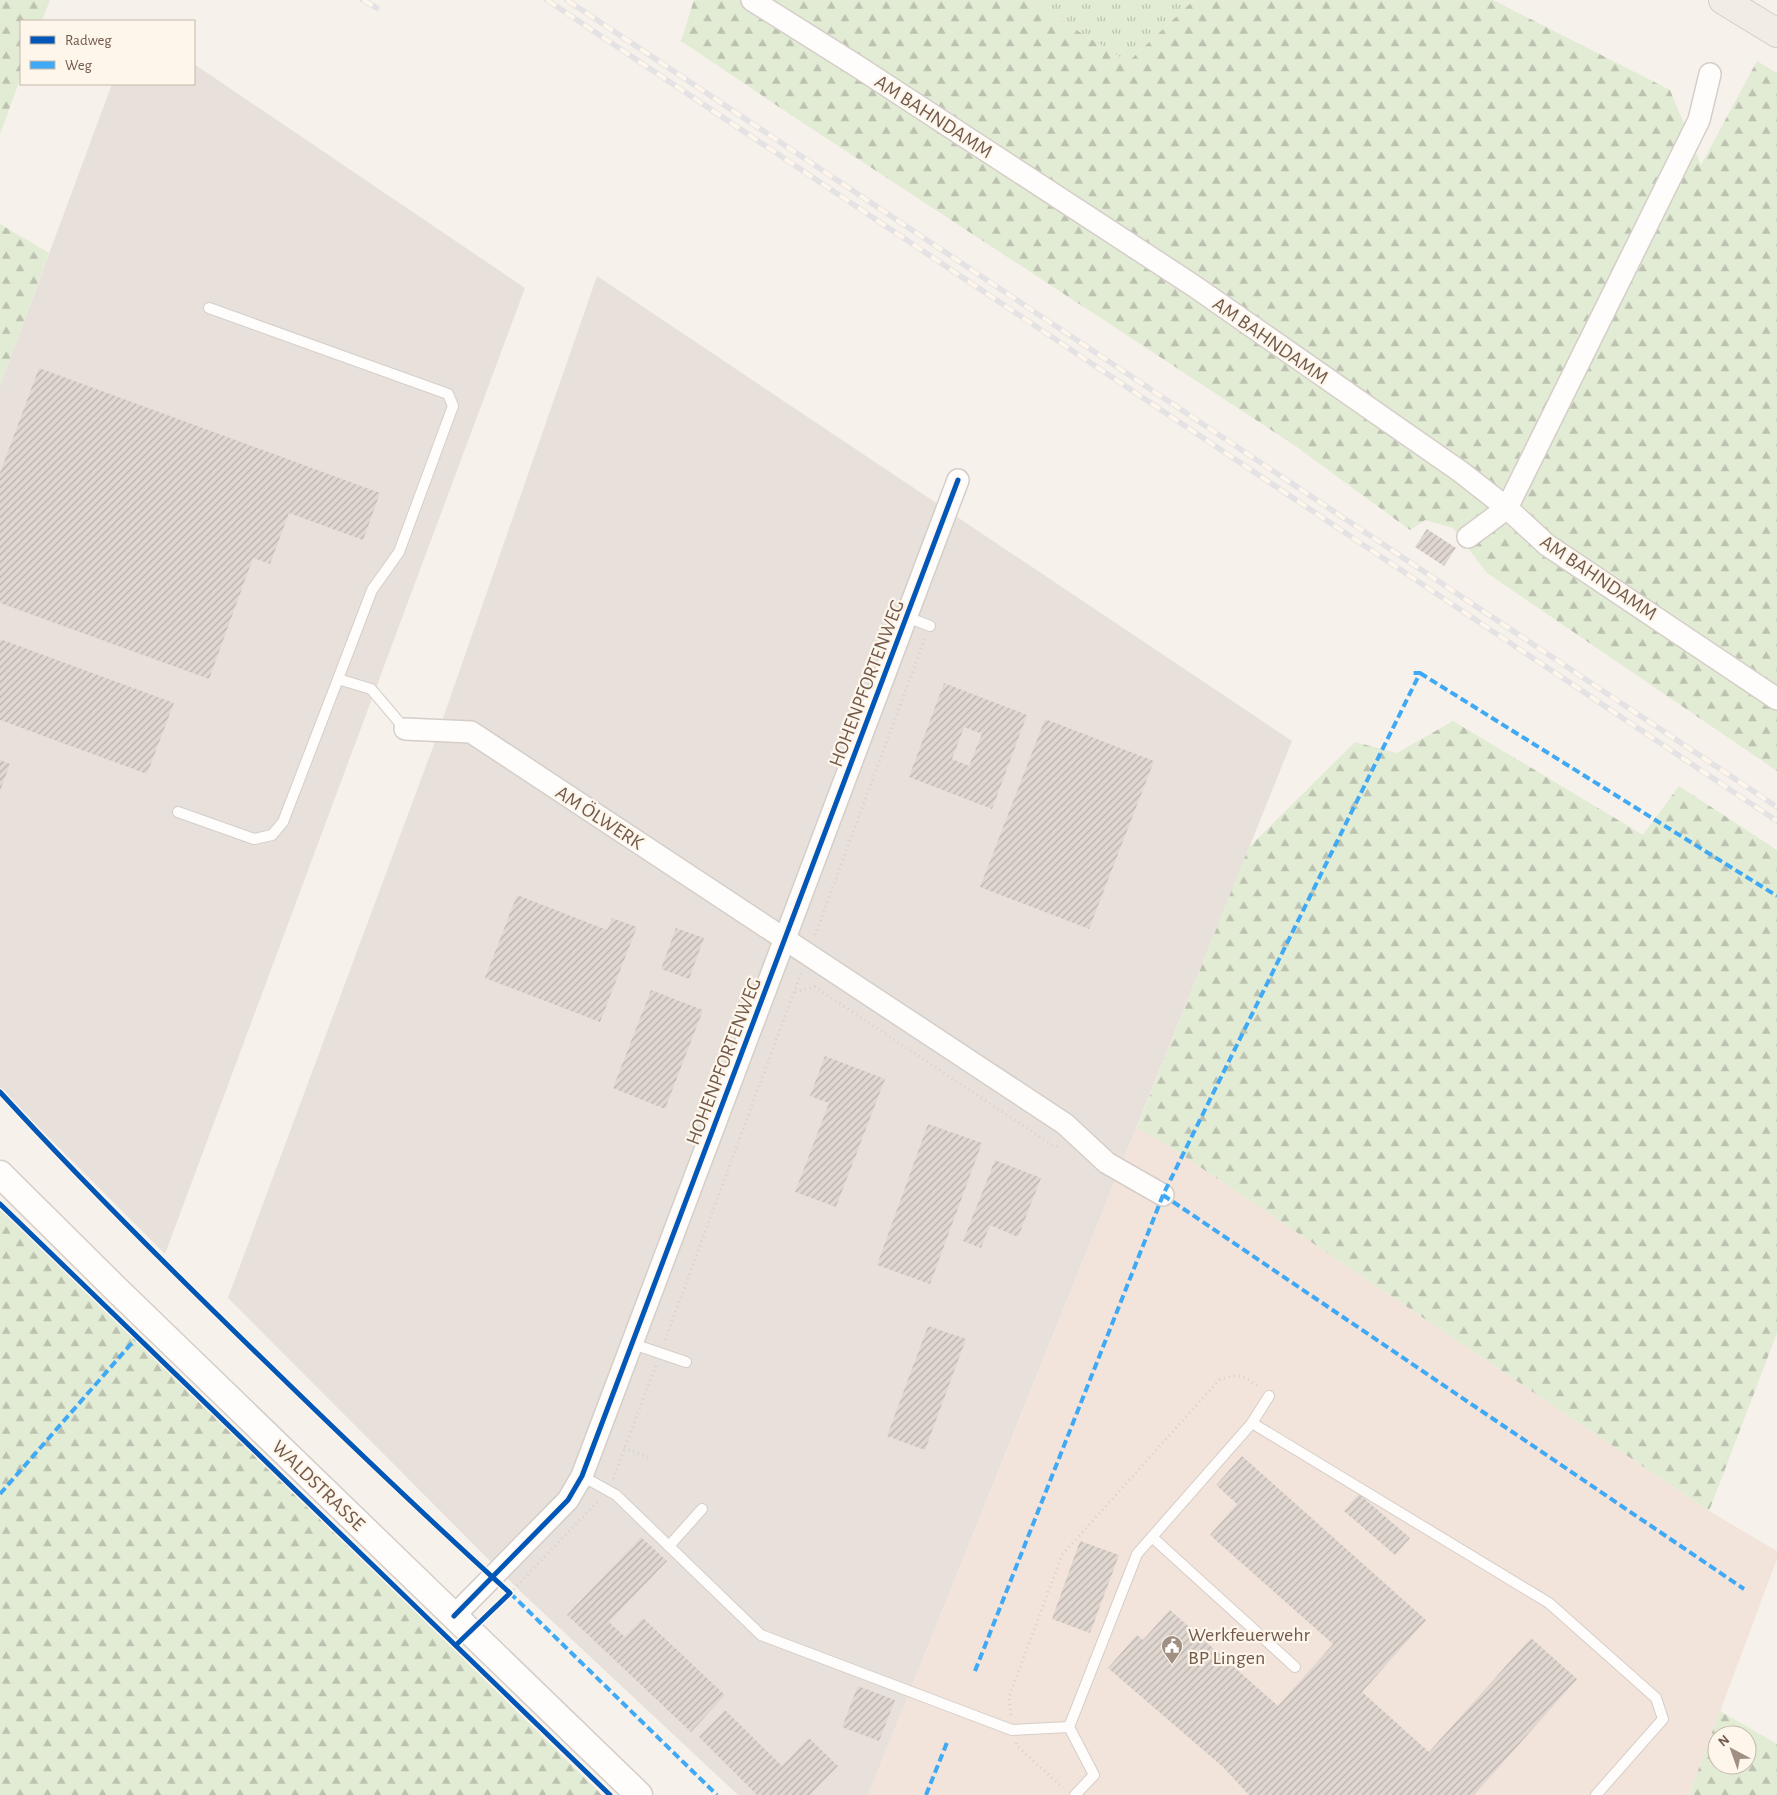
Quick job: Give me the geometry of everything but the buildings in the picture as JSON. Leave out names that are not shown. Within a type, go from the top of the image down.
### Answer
[{"type":"main road","points":[[1723,0],[1777,33]]},
{"type":"street","name":"AM BAHNDAMM","points":[[752,0],[857,66],[1194,286],[1462,472],[1507,508],[1547,545],[1777,699]]},
{"type":"street","points":[[1468,537],[1507,508],[1699,120],[1710,74]]},
{"type":"street","name":"HOHENPFORTENWEG","points":[[454,1616],[568,1500],[582,1476],[958,480]]},
{"type":"street","name":"AM ÖLWERK","points":[[405,730],[471,732],[785,939]]},
{"type":"street","points":[[785,939],[1065,1124],[1107,1163],[1163,1195]]},
{"type":"street","name":"WALDSTRASSE","points":[[0,1174],[115,1288],[639,1795]]},
{"type":"lane","points":[[178,812],[254,838],[272,835],[283,822],[372,590],[399,552],[453,406],[448,394],[209,308]]},
{"type":"lane","points":[[907,616],[930,626]]},
{"type":"lane","points":[[338,679],[371,689],[405,730]]},
{"type":"lane","points":[[633,1344],[686,1362]]},
{"type":"lane","points":[[1075,1795],[1094,1775],[1069,1727],[1137,1554],[1252,1423],[1270,1396]]},
{"type":"lane","points":[[1252,1423],[1549,1602],[1656,1698],[1663,1719],[1596,1795]]},
{"type":"lane","points":[[582,1476],[616,1494],[761,1636],[1012,1730],[1069,1727]]},
{"type":"lane","points":[[669,1546],[702,1509]]},
{"type":"lane","points":[[1152,1537],[1295,1667]]},
{"type":"path","points":[[510,1593],[609,1490],[930,626]]},
{"type":"path","points":[[794,992],[815,987],[1052,1144],[1061,1148]]},
{"type":"path","points":[[1064,1789],[1017,1746],[1012,1730],[1009,1697],[1062,1555],[1219,1380],[1234,1374],[1249,1379],[1270,1396]]},
{"type":"path","points":[[624,1448],[648,1457]]},
{"type":"shaded area","points":[[195,65],[525,288],[165,1254],[0,1089],[0,386],[112,85],[195,85]]},
{"type":"shaded area","points":[[597,276],[1292,741],[868,1795],[738,1795],[521,1592],[228,1298],[433,747]]},
{"type":"shaded area","points":[[1137,1127],[1169,1146],[1709,1511],[1777,1551],[1777,1559],[1715,1725],[1707,1725],[1707,1747],[1689,1795],[868,1795]]},
{"type":"green space","points":[[0,0],[50,0],[42,20],[20,20],[20,80],[0,134]]},
{"type":"green space","points":[[694,0],[1028,0],[1128,62],[1194,0],[1493,0],[1670,90],[1701,165],[1757,61],[1777,73],[1777,771],[1487,573],[1453,528],[1425,520],[1410,530],[1294,445],[681,41]]},
{"type":"green space","points":[[1028,0],[1194,0],[1128,62]]},
{"type":"green space","points":[[0,224],[49,253],[0,386]]},
{"type":"green space","points":[[1453,721],[1643,835],[1679,786],[1777,850],[1777,1333],[1709,1511],[1169,1146],[1137,1128],[1249,847],[1355,742],[1397,753]]},
{"type":"green space","points":[[0,1208],[137,1337],[602,1795],[0,1795]]},
{"type":"green space","points":[[1720,1711],[1744,1725],[1715,1725]]},
{"type":"green space","points":[[1757,1732],[1777,1744],[1777,1795],[1689,1795],[1707,1746],[1707,1775],[1757,1775]]},
{"type":"railway","points":[[363,0],[377,8]]},
{"type":"railway","points":[[547,0],[1777,821]]},
{"type":"railway","points":[[567,0],[1777,807]]},
{"type":"marked path","points":[[975,1671],[1163,1195],[1420,673],[1413,673]]},
{"type":"marked path","points":[[1420,673],[1777,896]]},
{"type":"marked path","points":[[1163,1195],[1744,1589]]},
{"type":"marked path","points":[[0,1494],[137,1337]]},
{"type":"marked path","points":[[510,1593],[717,1795]]},
{"type":"marked path","points":[[926,1795],[948,1740]]},
{"type":"cycle path","points":[[454,1616],[568,1500],[582,1476],[958,480]]},
{"type":"cycle path","points":[[0,1092],[99,1197],[202,1299],[389,1481],[510,1593],[456,1645]]},
{"type":"cycle path","points":[[0,1204],[610,1795]]},
{"type":"place","name":"Werkfeuerwehr BP Lingen","points":[[1172,1665]]}]
